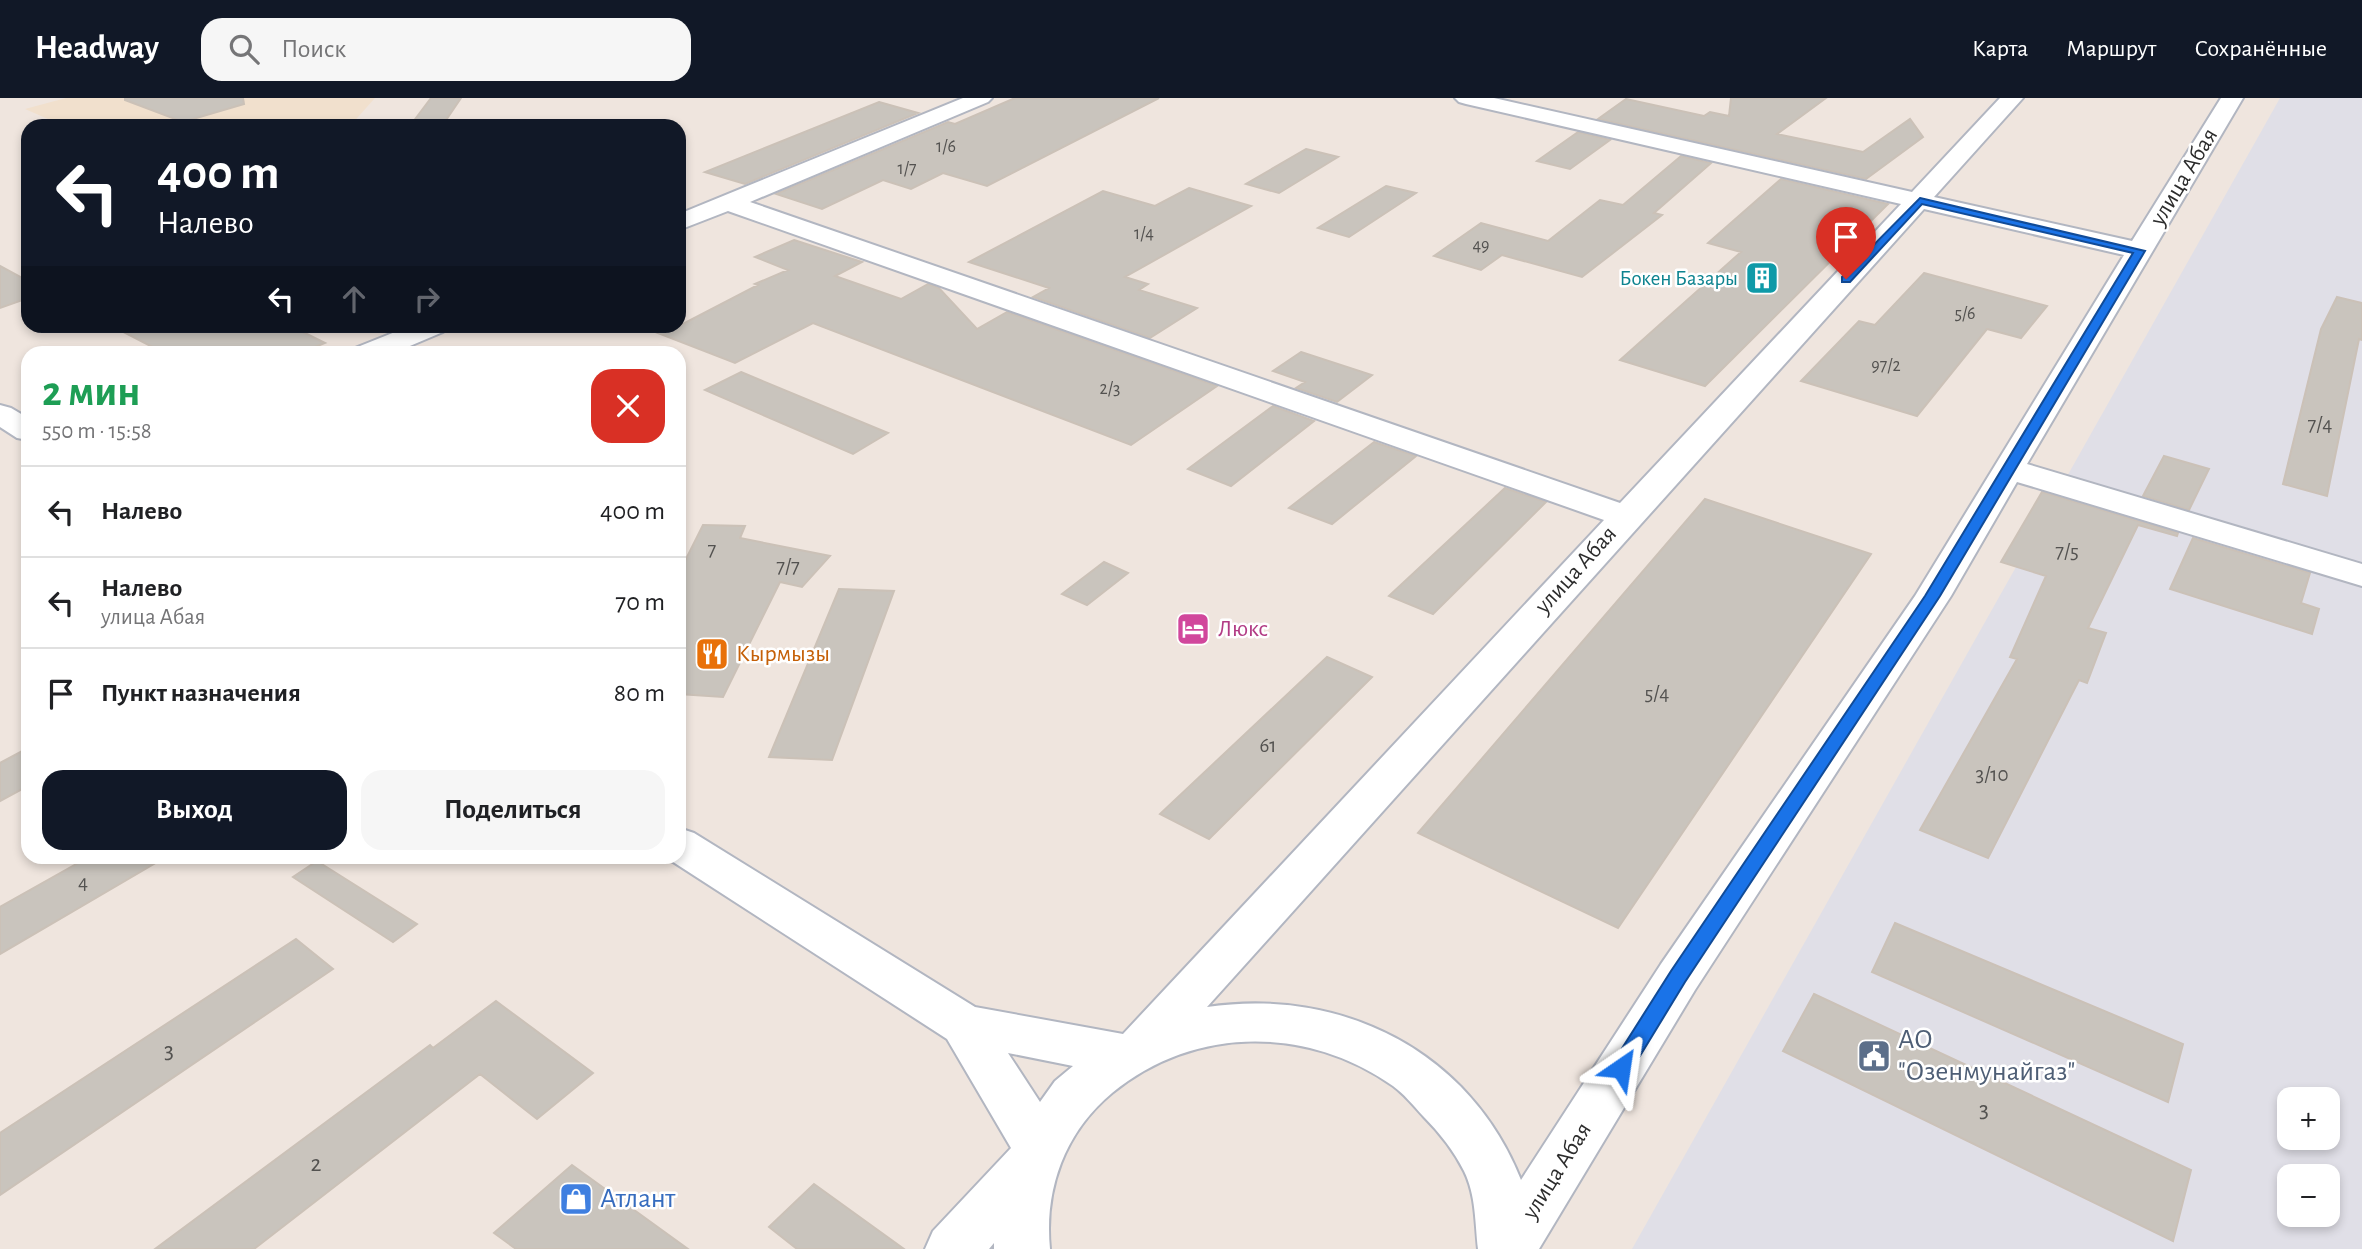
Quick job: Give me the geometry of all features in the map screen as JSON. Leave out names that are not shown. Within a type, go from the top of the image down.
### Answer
[{"type":"street","points":[[686,220],[981,98]]},
{"type":"street","points":[[1465,98],[2140,251]]},
{"type":"street","points":[[1543,116],[1570,98]]},
{"type":"street","name":"улица Абая","points":[[1133,1050],[1625,516],[1920,201],[2012,98]]},
{"type":"street","name":"улица Абая","points":[[1507,1249],[1678,977],[1933,596],[2232,98]]},
{"type":"street","points":[[728,203],[1625,516]]},
{"type":"street","points":[[384,346],[416,333]]},
{"type":"street","points":[[2009,469],[2362,575]]},
{"type":"street","points":[[686,848],[964,1025],[1133,1050]]},
{"type":"street","points":[[953,1249],[1035,1155],[1074,1095],[1133,1050],[1208,1024],[1278,1021],[1346,1036],[1410,1070],[1461,1119],[1495,1181],[1507,1249]]},
{"type":"street","points":[[964,1025],[1035,1155],[1019,1227],[1022,1249]]},
{"type":"shaded area","points":[[66,98],[375,98],[356,119],[48,119],[25,109]]},
{"type":"shaded area","points":[[2280,98],[2362,98],[2362,1249],[1632,1249]]},
{"type":"building","points":[[243,98],[244,104],[193,119],[175,119],[125,100]]},
{"type":"building","points":[[431,98],[461,98],[447,119],[415,119]]},
{"type":"building","points":[[1015,98],[1159,98],[987,186],[943,173],[911,189],[883,180],[822,209],[776,194],[948,122],[955,124]]},
{"type":"building","points":[[1731,98],[1826,98],[1777,134],[1863,152],[1910,119],[1923,137],[1866,179],[1598,119],[1626,99],[1704,116],[1710,112],[1729,116]]},
{"type":"building","points":[[879,102],[918,113],[745,184],[705,172]]},
{"type":"building","points":[[1578,132],[1610,140],[1570,169],[1537,161]]},
{"type":"building","points":[[1306,149],[1338,157],[1279,193],[1246,184]]},
{"type":"building","points":[[1681,156],[1711,163],[1654,213],[1662,215],[1582,277],[1502,255],[1481,270],[1434,256],[1481,223],[1548,241],[1600,200],[1623,205]]},
{"type":"building","name":"Бокен Базары","points":[[1781,179],[1888,204],[1705,386],[1620,360],[1741,252],[1708,243]]},
{"type":"building","points":[[1386,186],[1416,193],[1349,237],[1318,228]]},
{"type":"building","points":[[1189,188],[1251,206],[1125,277],[1148,284],[1139,290],[1197,308],[1150,338],[1033,297],[1049,288],[969,262],[1103,191],[1155,206]]},
{"type":"building","points":[[794,240],[862,262],[835,276],[901,299],[928,284],[939,288],[977,329],[1007,312],[1217,386],[1131,445],[813,323],[735,363],[658,333],[686,333],[686,322],[758,285],[755,284],[788,270],[755,257]]},
{"type":"building","points":[[0,266],[21,277],[21,300],[0,308]]},
{"type":"building","points":[[1924,273],[2047,306],[2021,338],[1987,329],[1917,416],[1801,381],[1859,321],[1875,325]]},
{"type":"building","points":[[2337,297],[2362,303],[2362,340],[2359,339],[2327,496],[2283,484],[2321,329]]},
{"type":"building","points":[[126,333],[305,333],[325,343],[318,346],[151,346]]},
{"type":"building","points":[[1301,352],[1372,375],[1337,402],[1296,388],[1305,382],[1273,371]]},
{"type":"building","points":[[741,372],[888,433],[853,454],[705,390]]},
{"type":"building","points":[[1273,406],[1314,421],[1231,486],[1188,469]]},
{"type":"building","points":[[1374,442],[1416,456],[1332,524],[1289,508]]},
{"type":"building","points":[[2164,456],[2209,469],[2189,510],[2143,496]]},
{"type":"building","points":[[1505,488],[1546,502],[1433,614],[1389,596]]},
{"type":"building","points":[[2042,492],[2178,533],[2177,536],[2138,525],[2088,628],[2106,633],[2087,683],[2079,680],[1988,858],[1920,830],[2017,659],[2010,657],[2046,576],[2001,562]]},
{"type":"building","points":[[1705,499],[1871,554],[1618,928],[1418,833]]},
{"type":"building","points":[[703,525],[745,526],[740,538],[830,556],[802,587],[780,582],[723,697],[686,694],[686,559]]},
{"type":"building","points":[[2193,538],[2310,573],[2301,603],[2319,609],[2312,634],[2170,589]]},
{"type":"building","points":[[1104,562],[1128,573],[1087,605],[1062,594]]},
{"type":"building","points":[[839,589],[894,591],[832,760],[769,757]]},
{"type":"building","points":[[1327,657],[1372,677],[1209,839],[1160,814]]},
{"type":"building","points":[[21,752],[21,790],[0,801],[0,763]]},
{"type":"building","points":[[76,864],[154,864],[0,954],[0,907]]},
{"type":"building","points":[[312,864],[322,864],[417,924],[393,942],[293,877]]},
{"type":"building","points":[[1895,923],[2183,1044],[2168,1102],[1872,972]]},
{"type":"building","points":[[296,939],[333,969],[0,1195],[0,1133]]},
{"type":"building","points":[[1814,994],[2191,1170],[2173,1241],[1783,1051]]},
{"type":"building","points":[[496,1001],[593,1073],[537,1119],[480,1074],[254,1249],[155,1249],[430,1045],[433,1048]]},
{"type":"building","name":"Атлант","points":[[572,1165],[688,1249],[516,1249],[494,1233]]},
{"type":"building","points":[[814,1184],[904,1249],[797,1249],[769,1227]]},
{"type":"place","name":"Бокен Базары","points":[[1762,278]]},
{"type":"place","name":"Люкс","points":[[1193,629]]},
{"type":"place","name":"Кырмызы","points":[[712,654]]},
{"type":"place","name":"АО \"Озенмунайгаз\"","points":[[1874,1056]]},
{"type":"place","name":"Атлант","points":[[576,1199]]},
{"type":"route","points":[[1621,1068],[1678,977],[1933,596],[2140,251],[1920,201],[1846,279]]}]
